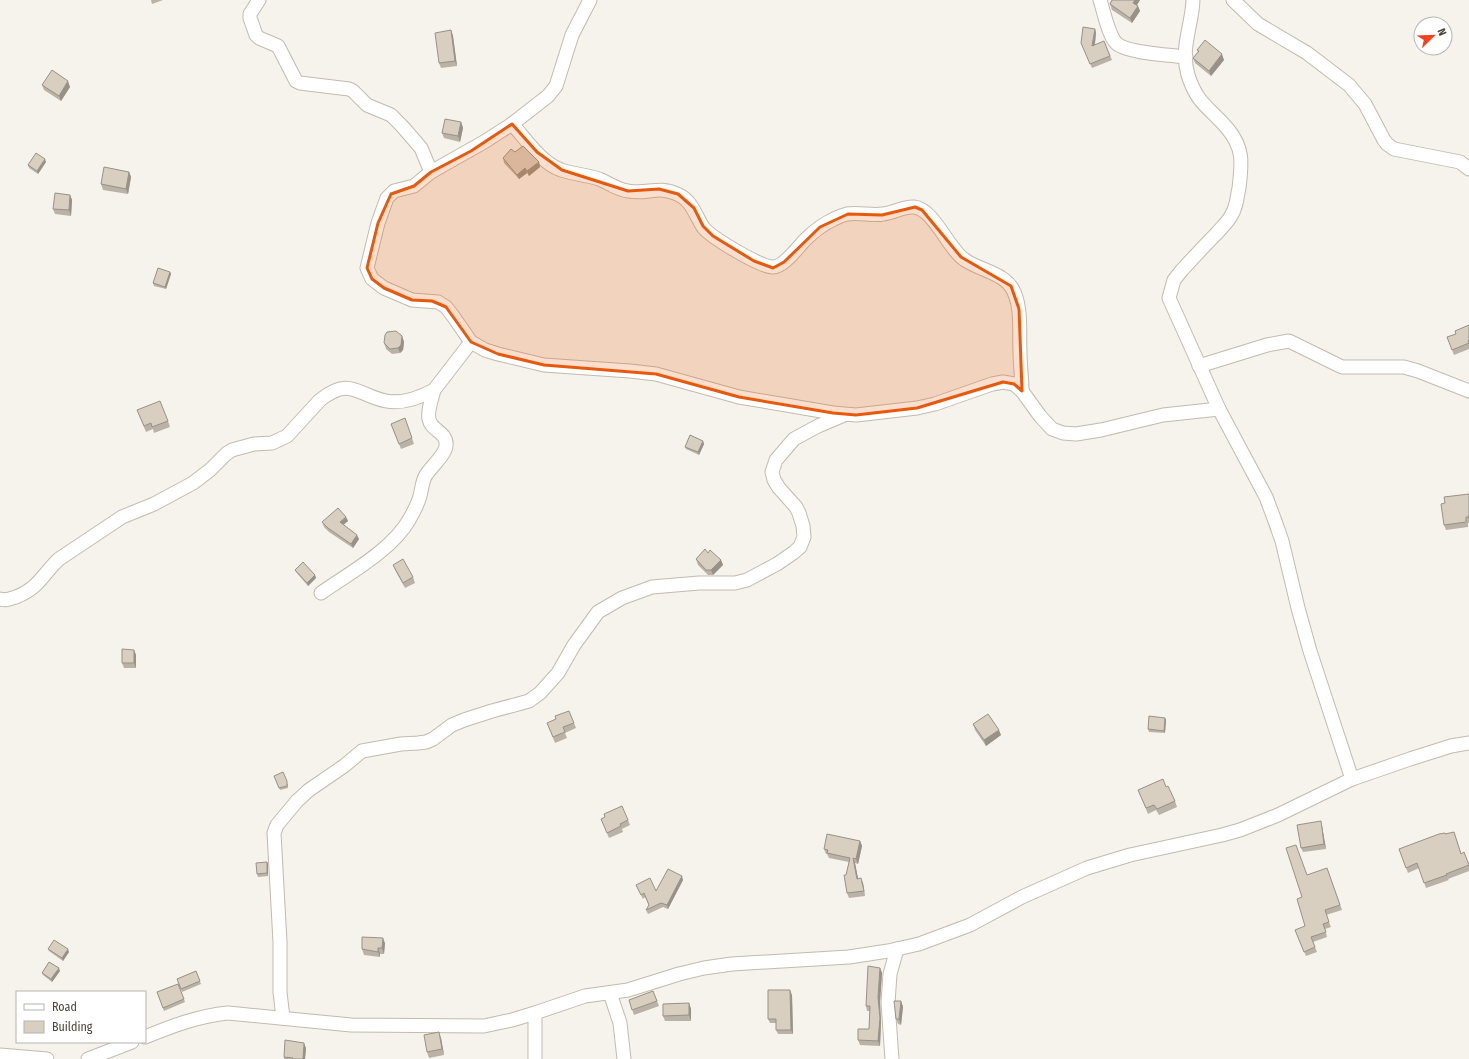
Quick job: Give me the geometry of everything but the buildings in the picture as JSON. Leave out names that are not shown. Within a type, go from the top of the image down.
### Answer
[{"type":"street","points":[[259,0],[250,14],[256,35],[259,38],[278,46],[296,81],[300,83],[349,88],[370,108],[391,115],[421,148],[431,172]]},
{"type":"street","points":[[590,0],[572,35],[556,86],[548,96],[512,124],[471,151],[446,162],[414,186],[394,191],[388,198],[378,223],[367,268],[372,279],[384,288],[412,300],[438,302],[446,307],[471,342],[485,350],[498,354],[544,365],[656,374],[739,397],[846,414],[856,415],[884,413],[917,408],[935,404],[992,384],[1003,382],[1014,384],[1022,391],[1040,416],[1052,429],[1063,433],[1076,434],[1101,430],[1163,415],[1219,409]]},
{"type":"street","points":[[1100,0],[1111,36],[1120,46],[1137,51],[1186,56]]},
{"type":"street","points":[[1193,0],[1186,38],[1188,73],[1194,92],[1200,102],[1227,128],[1235,139],[1240,150],[1242,163],[1237,198],[1233,213],[1174,280],[1169,298],[1219,409],[1266,497],[1276,521],[1310,652],[1352,779]]},
{"type":"street","points":[[1233,0],[1258,24],[1312,56],[1349,86],[1366,104],[1387,144],[1399,150],[1460,162],[1469,169]]},
{"type":"street","points":[[512,124],[537,152],[548,162],[562,170],[598,179],[628,191],[644,192],[659,189],[678,194],[694,208],[703,226],[713,236],[754,260],[773,268],[784,262],[820,227],[848,214],[882,215],[915,207],[922,210],[930,215],[960,257],[971,264],[1006,280],[1011,286],[1019,309],[1022,391]]},
{"type":"street","points":[[1199,366],[1267,345],[1289,341],[1342,367],[1353,368],[1392,366],[1410,369],[1469,391]]},
{"type":"street","points":[[320,593],[388,545],[400,534],[408,521],[417,505],[425,476],[443,453],[446,445],[444,435],[431,425],[428,418],[434,390],[471,342]]},
{"type":"street","points":[[0,599],[11,599],[30,590],[58,559],[122,517],[154,504],[193,483],[232,450],[254,444],[272,443],[287,436],[326,395],[340,389],[348,388],[387,401],[394,401],[416,398],[434,390]]},
{"type":"street","points":[[283,1018],[280,992],[280,942],[274,833],[278,825],[297,801],[309,790],[344,766],[362,751],[401,744],[418,744],[426,742],[433,739],[452,725],[464,720],[529,701],[540,693],[558,673],[574,645],[598,612],[622,598],[652,587],[699,583],[735,583],[747,580],[777,564],[793,553],[800,547],[804,537],[803,526],[796,507],[774,480],[772,472],[776,460],[794,439],[818,426],[846,414]]},
{"type":"street","points":[[146,1037],[184,1022],[209,1015],[228,1013],[351,1025],[484,1026],[512,1020],[584,996],[610,993],[643,986],[679,974],[704,968],[732,964],[849,957],[897,949],[919,944],[970,925],[1022,897],[1087,868],[1130,855],[1240,830],[1278,815],[1352,779],[1452,746],[1469,743]]},
{"type":"street","points":[[892,1059],[888,1004],[890,974],[897,949]]},
{"type":"street","points":[[610,993],[620,1023],[624,1059]]},
{"type":"street","points":[[535,1013],[535,1059]]},
{"type":"street","points":[[88,1059],[129,1043]]},
{"type":"street","points":[[0,1055],[47,1059]]},
{"type":"highlighted area","points":[[512,124],[537,152],[562,170],[628,191],[659,189],[678,194],[694,208],[703,226],[713,236],[754,261],[773,268],[784,262],[820,227],[848,214],[882,215],[915,207],[922,210],[961,257],[1011,286],[1019,309],[1022,391],[1014,384],[1003,382],[917,408],[856,415],[833,413],[739,397],[656,374],[544,365],[498,354],[471,342],[446,307],[432,301],[412,300],[384,288],[372,279],[367,268],[378,223],[391,194],[414,186],[431,172],[471,151]]}]
